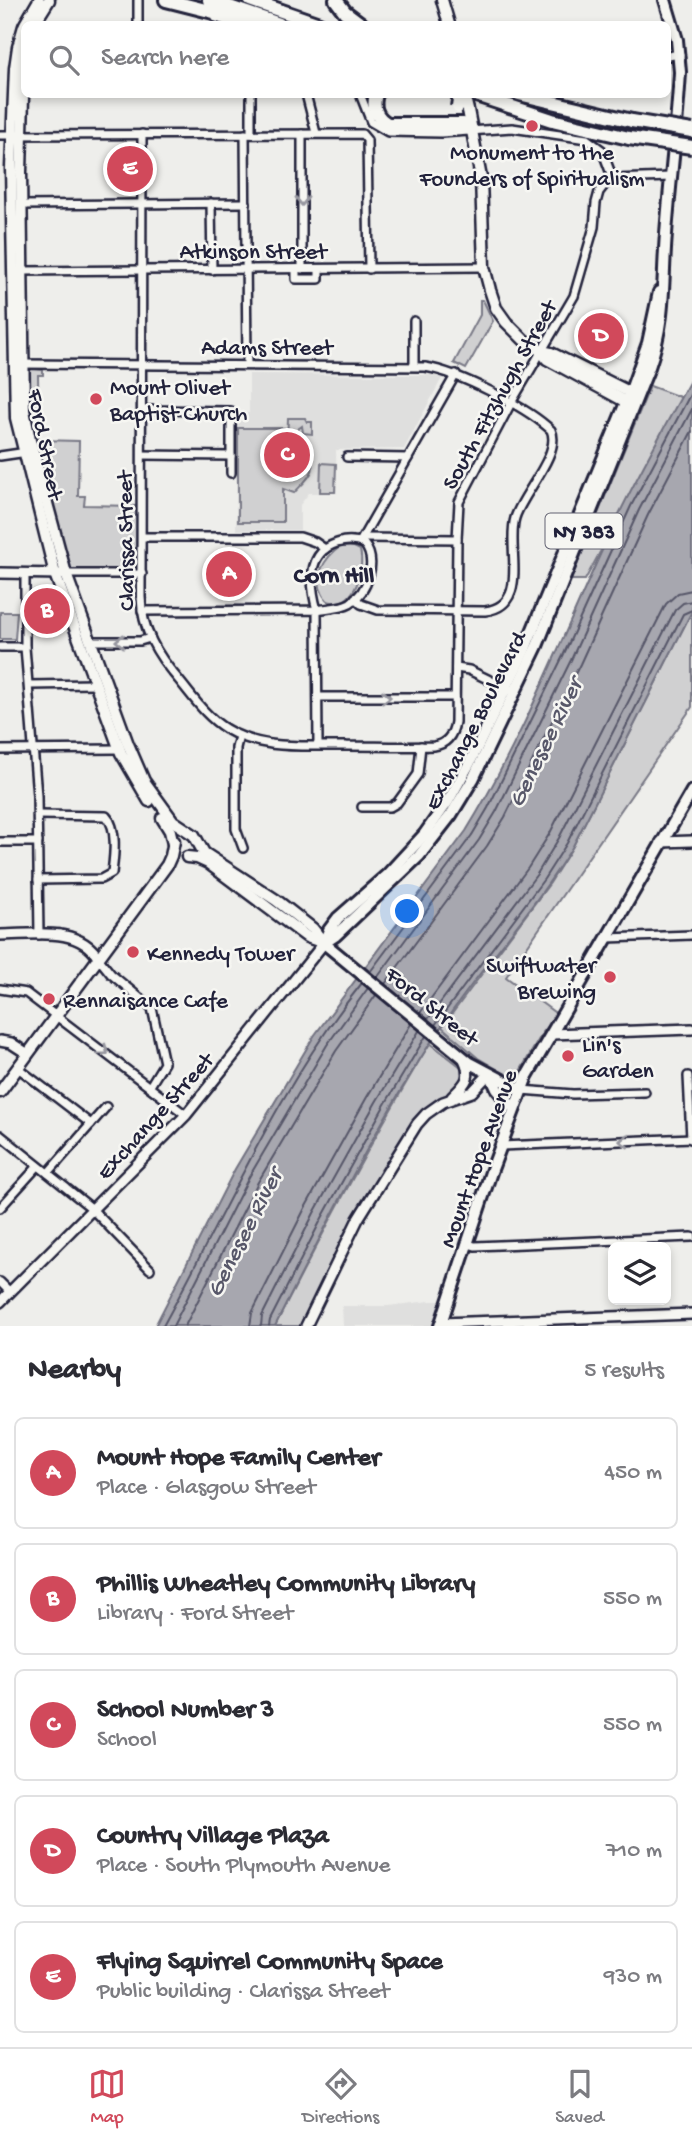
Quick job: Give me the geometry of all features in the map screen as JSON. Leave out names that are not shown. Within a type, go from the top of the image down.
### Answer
[{"type":"highway","points":[[166,0],[249,21]]},
{"type":"highway","points":[[209,0],[270,21]]},
{"type":"highway","points":[[250,0],[310,21]]},
{"type":"highway","points":[[336,0],[345,12],[357,21]]},
{"type":"highway","points":[[376,98],[375,110],[386,123],[463,124],[472,130]]},
{"type":"highway","points":[[484,98],[573,125],[629,138],[692,147]]},
{"type":"highway","points":[[534,98],[579,110],[692,131]]},
{"type":"highway","points":[[548,98],[579,110]]},
{"type":"highway","points":[[433,125],[451,119],[462,100],[503,105]]},
{"type":"main road","name":"Ford Street","points":[[27,21],[39,0]]},
{"type":"main road","points":[[36,21],[49,0]]},
{"type":"main road","points":[[442,0],[448,21]]},
{"type":"main road","name":"Exchange Boulevard","points":[[665,0],[671,21]]},
{"type":"main road","name":"Exchange Boulevard","points":[[324,943],[332,925],[403,859],[442,810],[541,637],[631,399],[653,355],[664,305],[663,270],[680,77],[680,54],[671,22]]},
{"type":"main road","name":"Ford Street","points":[[20,59],[17,135],[18,364],[28,452],[60,574],[95,684],[119,748],[139,787],[169,828],[173,845]]},
{"type":"main road","points":[[462,100],[472,130],[481,178],[484,267],[489,290],[500,314],[520,337],[549,360],[631,399]]},
{"type":"main road","name":"Ford Street","points":[[17,135],[22,271],[18,364]]},
{"type":"main road","name":"Ford Street","points":[[60,574],[90,641],[140,775],[174,823],[194,837],[206,854],[262,890],[315,931],[324,943],[461,1055],[490,1075],[521,1090]]},
{"type":"main road","name":"Exchange Boulevard","points":[[324,943],[397,879],[439,832],[473,779],[511,690]]},
{"type":"main road","name":"Mount Hope Avenue","points":[[440,1325],[521,1090],[692,791]]},
{"type":"main road","points":[[0,1092],[169,862],[173,845],[180,833],[194,837],[195,852],[175,862],[129,919]]},
{"type":"main road","points":[[173,845],[177,853],[186,857]]},
{"type":"main road","name":"Ford Street","points":[[186,857],[208,863],[307,937],[324,943]]},
{"type":"main road","points":[[490,1075],[497,1090],[514,1109]]},
{"type":"street","points":[[138,0],[138,21]]},
{"type":"street","points":[[158,0],[225,21]]},
{"type":"street","points":[[671,55],[680,54]]},
{"type":"street","points":[[247,365],[246,203],[251,98]]},
{"type":"street","points":[[307,98],[316,133]]},
{"type":"street","points":[[362,98],[371,122],[381,130],[395,133],[516,128],[587,139],[602,150],[613,179],[671,177]]},
{"type":"street","points":[[0,135],[360,133],[368,140],[369,269]]},
{"type":"street","name":"Clarissa Street","points":[[142,134],[142,611],[150,638],[163,662],[210,717],[239,736],[270,744],[437,746],[450,737],[456,722],[455,697]]},
{"type":"street","points":[[299,269],[302,134]]},
{"type":"street","name":"South Fitzhugh Street","points":[[455,697],[458,509],[462,495],[578,287],[594,227],[599,192],[613,179]]},
{"type":"street","points":[[211,203],[212,270]]},
{"type":"street","points":[[21,205],[246,203]]},
{"type":"street","name":"Atkinson Street","points":[[22,271],[299,269],[296,279],[319,279],[319,269],[484,267]]},
{"type":"street","points":[[414,321],[414,366]]},
{"type":"street","name":"Adams Street","points":[[18,364],[436,368],[456,374],[548,427],[553,433],[553,446],[515,516],[514,577],[509,597],[499,607],[492,611],[378,610],[361,604],[355,598]]},
{"type":"street","points":[[362,540],[456,374]]},
{"type":"street","points":[[142,410],[231,411],[231,473]]},
{"type":"street","points":[[0,456],[28,452]]},
{"type":"street","points":[[142,455],[231,456]]},
{"type":"street","points":[[347,457],[408,458]]},
{"type":"street","points":[[142,537],[300,537],[315,542],[325,550]]},
{"type":"street","points":[[318,745],[317,610],[312,592],[312,574],[317,559],[325,550],[340,542],[457,539]]},
{"type":"street","points":[[142,611],[317,610],[341,606],[355,598],[366,582],[371,563],[370,553],[362,540]]},
{"type":"street","points":[[0,573],[142,574]]},
{"type":"street","points":[[25,573],[25,647],[38,814],[39,934]]},
{"type":"street","points":[[90,641],[140,641],[150,638]]},
{"type":"street","points":[[0,647],[25,647]]},
{"type":"street","points":[[456,668],[472,671],[511,690]]},
{"type":"street","points":[[29,685],[95,684]]},
{"type":"street","points":[[318,696],[455,697]]},
{"type":"street","points":[[239,736],[236,748],[236,829],[243,848]]},
{"type":"street","points":[[362,807],[390,807],[397,803],[418,774],[421,746]]},
{"type":"street","points":[[0,750],[119,748]]},
{"type":"street","points":[[38,814],[106,816],[113,828],[112,873],[108,877],[38,880]]},
{"type":"street","points":[[662,842],[692,841]]},
{"type":"street","points":[[0,842],[38,842]]},
{"type":"street","points":[[0,935],[39,934],[75,938],[93,951],[111,974],[152,1008],[164,1063],[150,1086]]},
{"type":"street","points":[[607,938],[692,935]]},
{"type":"street","name":"Exchange Street","points":[[0,1302],[186,1115],[324,943]]},
{"type":"street","points":[[0,989],[24,992],[186,1115]]},
{"type":"street","points":[[552,1034],[692,1029]]},
{"type":"street","points":[[0,1041],[28,1054]]},
{"type":"street","points":[[306,1326],[358,1219],[410,1135],[426,1114],[451,1098],[468,1079],[468,1071],[461,1055]]},
{"type":"street","points":[[18,1068],[91,1124]]},
{"type":"street","points":[[451,1098],[472,1092],[490,1075]]},
{"type":"street","points":[[501,1146],[692,1139],[688,1076]]},
{"type":"street","points":[[521,1090],[573,1094],[645,1092]]},
{"type":"street","points":[[48,1173],[106,1107]]},
{"type":"street","points":[[0,1135],[93,1209],[150,1269]]},
{"type":"street","points":[[0,1208],[38,1166]]},
{"type":"street","points":[[468,1244],[475,1246],[692,1237]]},
{"type":"street","points":[[0,1282],[10,1292]]},
{"type":"street","points":[[440,1325],[692,1314]]},
{"type":"shaded area","points":[[480,300],[483,300],[493,321],[466,369],[454,363],[480,315]]},
{"type":"shaded area","points":[[43,370],[43,375],[38,375],[39,440],[79,441],[78,496],[85,496],[84,505],[137,506],[137,565],[134,569],[72,569],[67,566],[28,413],[28,371]]},
{"type":"shaded area","points":[[249,374],[431,375],[442,378],[404,449],[336,450],[337,493],[309,493],[300,505],[300,530],[236,530],[237,414],[249,413]]},
{"type":"shaded area","points":[[650,386],[683,398],[585,580],[571,580]]},
{"type":"shaded area","points":[[288,418],[305,418],[307,422],[312,422],[312,434],[303,433],[302,426],[298,429],[299,439],[294,445],[287,444]]},
{"type":"shaded area","points":[[238,428],[284,428],[284,451],[300,455],[312,463],[313,468],[308,478],[294,493],[283,489],[283,522],[238,522]]},
{"type":"shaded area","points":[[321,463],[336,464],[335,492],[320,492]]},
{"type":"shaded area","points":[[340,547],[360,550],[360,576],[353,592],[347,598],[332,602],[323,595],[319,581],[325,562]]},
{"type":"shaded area","points":[[692,611],[692,707],[506,977],[558,1015],[543,1032],[519,1073],[509,1076],[478,1058],[442,1027],[550,883],[573,846]]},
{"type":"shaded area","points":[[0,612],[17,612],[15,639],[0,639]]},
{"type":"shaded area","points":[[430,1043],[461,1067],[462,1078],[466,1078],[461,1087],[428,1107],[409,1129],[339,1246],[301,1326],[275,1326],[350,1183]]},
{"type":"shaded area","points":[[443,1301],[435,1326],[343,1326],[342,1306],[388,1306]]},
{"type":"water","name":"Genesee River","points":[[692,377],[692,611],[573,846],[539,897],[429,1045],[348,1184],[275,1326],[155,1326],[235,1169],[314,1036],[466,831],[487,795],[525,722],[620,513]]},
{"type":"place","name":"Monument to the Founders of Spiritualism","points":[[532,126]]},
{"type":"place","name":"Flying Squirrel Community Space","points":[[130,169]]},
{"type":"place","name":"Country Village Plaza","points":[[601,336]]},
{"type":"place","name":"Mount Olivet Baptist Church","points":[[96,399]]},
{"type":"place","name":"School Number 3","points":[[287,455]]},
{"type":"place","name":"Mount Hope Family Center","points":[[229,574]]},
{"type":"place","name":"Phillis Wheatley Community Library","points":[[47,611]]},
{"type":"place","name":"Kennedy Tower","points":[[133,952]]},
{"type":"place","name":"Swiftwater Brewing","points":[[610,977]]},
{"type":"place","name":"Rennaisance Cafe","points":[[49,999]]},
{"type":"place","name":"Lin's Garden","points":[[568,1056]]},
{"type":"district","name":"Corn Hill","points":[[334,574]]}]
